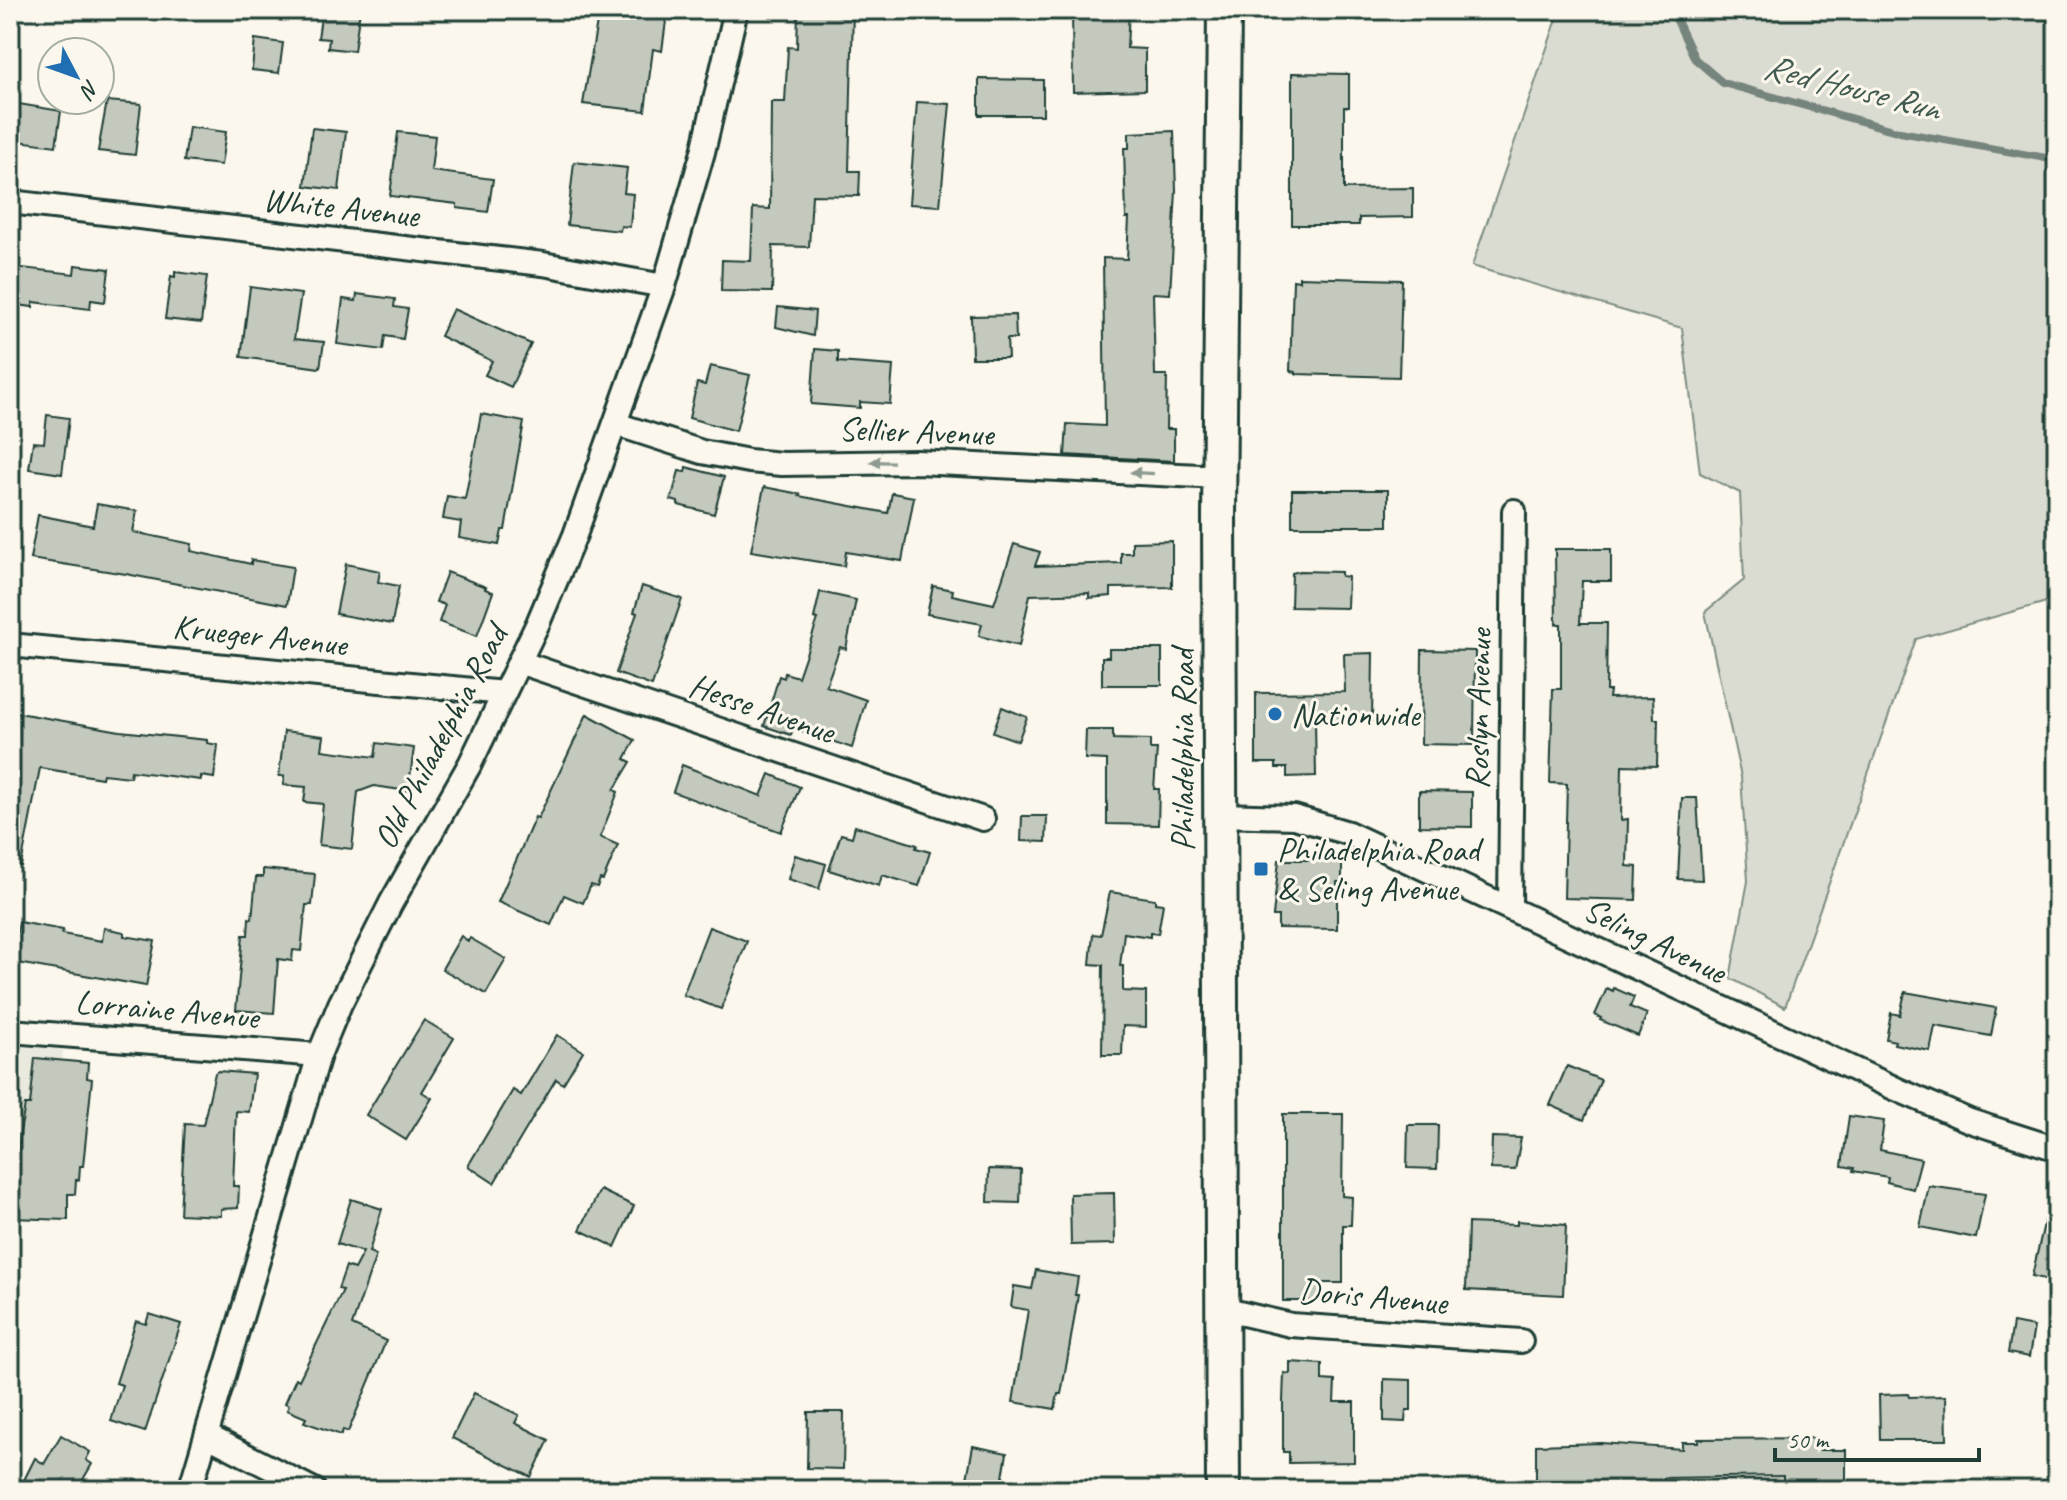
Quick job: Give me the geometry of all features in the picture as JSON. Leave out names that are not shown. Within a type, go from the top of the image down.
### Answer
[{"type":"main road","name":"Philadelphia Road","points":[[1223,1490],[1220,477],[1224,10]]},
{"type":"street","name":"Old Philadelphia Road","points":[[190,1490],[298,1117],[319,1055],[367,949],[470,764],[519,662],[575,535],[616,424],[664,286],[703,152],[736,10]]},
{"type":"street","name":"White Avenue","points":[[10,202],[543,264],[664,286]]},
{"type":"street","name":"Sellier Avenue","points":[[616,424],[702,452],[782,464],[917,462],[1220,477]]},
{"type":"street","name":"Roslyn Avenue","points":[[1510,908],[1514,511]]},
{"type":"street","name":"Krueger Avenue","points":[[10,645],[504,693]]},
{"type":"street","name":"Hesse Avenue","points":[[519,662],[983,819]]},
{"type":"street","name":"Seling Avenue","points":[[1220,815],[1279,815],[1320,823],[1510,908],[1896,1089],[2003,1134],[2057,1149]]},
{"type":"street","name":"Lorraine Avenue","points":[[10,1031],[319,1055]]},
{"type":"street","name":"Doris Avenue","points":[[1222,1309],[1291,1325],[1521,1341]]},
{"type":"street","points":[[208,1436],[314,1490]]},
{"type":"shaded area","points":[[1560,10],[2057,10],[2057,599],[1916,639],[1785,1007],[1730,978],[1748,881],[1741,777],[1705,612],[1744,580],[1740,493],[1700,473],[1682,328],[1472,266]]},
{"type":"shaded area","points":[[10,1046],[63,1050],[48,1151],[10,1225]]},
{"type":"building","points":[[322,10],[360,10],[354,51],[328,48],[329,39],[318,38]]},
{"type":"building","points":[[599,10],[667,14],[662,51],[653,49],[645,111],[583,104]]},
{"type":"building","points":[[798,10],[853,10],[849,171],[860,171],[859,196],[812,195],[809,247],[773,246],[772,292],[721,291],[722,260],[751,261],[753,208],[770,209],[771,102],[785,102],[788,47],[797,48]]},
{"type":"building","points":[[1072,10],[1129,10],[1127,48],[1145,49],[1145,90],[1073,92]]},
{"type":"building","points":[[255,39],[283,43],[279,73],[252,70]]},
{"type":"building","points":[[1292,73],[1349,74],[1349,107],[1344,107],[1344,189],[1413,188],[1413,217],[1359,218],[1359,225],[1292,225]]},
{"type":"building","points":[[979,79],[1043,80],[1043,115],[979,115]]},
{"type":"building","points":[[116,102],[141,104],[135,155],[98,151],[104,116],[116,116]]},
{"type":"building","points":[[917,102],[950,104],[940,206],[909,204]]},
{"type":"building","points":[[13,103],[36,107],[36,116],[60,116],[56,146],[10,140]]},
{"type":"building","points":[[189,127],[226,132],[221,165],[184,161]]},
{"type":"building","points":[[312,128],[346,132],[339,190],[305,186]]},
{"type":"building","points":[[1174,131],[1176,191],[1170,294],[1153,293],[1155,375],[1167,375],[1166,429],[1174,429],[1174,461],[1065,455],[1067,424],[1105,426],[1103,258],[1127,259],[1129,218],[1126,218],[1124,148],[1129,148],[1129,133]]},
{"type":"building","points":[[398,132],[435,136],[431,171],[493,179],[488,212],[457,208],[457,204],[390,196]]},
{"type":"building","points":[[574,162],[627,168],[624,193],[633,194],[630,227],[621,226],[620,231],[567,225]]},
{"type":"building","points":[[75,265],[109,269],[105,302],[91,300],[90,309],[33,302],[33,307],[10,304],[10,271],[14,272],[14,267],[74,274]]},
{"type":"building","points":[[175,272],[207,276],[201,323],[165,319],[171,276],[175,277]]},
{"type":"building","points":[[1299,277],[1402,280],[1399,377],[1296,374],[1290,371],[1293,280],[1299,281]]},
{"type":"building","points":[[250,287],[301,294],[294,339],[324,342],[320,368],[241,357]]},
{"type":"building","points":[[357,294],[395,299],[394,307],[408,309],[403,339],[385,336],[383,350],[337,344],[343,299],[356,301]]},
{"type":"building","points":[[778,307],[815,311],[813,336],[776,327]]},
{"type":"building","points":[[453,309],[531,344],[511,387],[485,375],[492,361],[440,336]]},
{"type":"building","points":[[1015,315],[1016,339],[1007,339],[1008,358],[972,358],[971,316]]},
{"type":"building","points":[[815,349],[838,351],[838,362],[893,366],[890,404],[860,402],[860,408],[811,404]]},
{"type":"building","points":[[710,366],[750,375],[736,431],[689,418],[697,383],[705,385]]},
{"type":"building","points":[[481,414],[524,422],[505,530],[502,530],[499,545],[459,538],[461,522],[443,519],[447,496],[465,499]]},
{"type":"building","points":[[47,415],[69,418],[62,474],[29,469],[33,442],[44,443]]},
{"type":"building","points":[[686,467],[724,477],[714,514],[678,505],[678,502],[671,500],[679,471],[685,472]]},
{"type":"building","points":[[764,487],[888,513],[892,493],[914,497],[902,561],[846,552],[844,566],[751,551]]},
{"type":"building","points":[[1292,490],[1388,490],[1388,526],[1292,526]]},
{"type":"building","points":[[97,504],[137,511],[133,532],[192,544],[191,551],[251,564],[251,560],[293,567],[287,605],[30,559],[38,515],[93,526]]},
{"type":"building","points":[[1172,541],[1172,587],[1111,588],[1111,596],[1089,598],[1089,593],[1030,595],[1019,646],[979,636],[982,624],[927,614],[933,586],[953,590],[952,595],[994,604],[1014,544],[1040,552],[1035,566],[1121,563],[1121,553],[1132,553],[1132,542]]},
{"type":"building","points":[[1555,549],[1611,549],[1611,581],[1582,581],[1580,623],[1607,623],[1606,691],[1610,691],[1609,698],[1653,697],[1654,719],[1658,719],[1657,766],[1622,765],[1621,820],[1628,819],[1627,866],[1637,867],[1636,900],[1564,898],[1567,784],[1550,783],[1553,689],[1561,689],[1561,624],[1556,624]]},
{"type":"building","points":[[346,564],[380,571],[378,582],[399,586],[392,624],[336,614]]},
{"type":"building","points":[[447,572],[493,592],[477,636],[439,622],[445,605],[436,602]]},
{"type":"building","points":[[1341,572],[1341,576],[1348,577],[1347,608],[1291,607],[1292,573]]},
{"type":"building","points":[[642,586],[682,599],[652,686],[616,673],[637,613],[634,612]]},
{"type":"building","points":[[820,592],[856,600],[846,649],[840,647],[826,686],[866,700],[852,748],[793,728],[791,735],[764,726],[779,676],[784,678],[785,673],[798,677],[818,619],[814,618]]},
{"type":"building","points":[[1109,649],[1162,649],[1162,685],[1102,685],[1102,657],[1109,657]]},
{"type":"building","points":[[1422,650],[1475,651],[1474,745],[1421,744]]},
{"type":"building","points":[[1373,653],[1372,721],[1315,722],[1316,776],[1287,777],[1287,768],[1276,768],[1276,763],[1256,763],[1256,693],[1345,692],[1344,654]]},
{"type":"building","points":[[1002,707],[1027,717],[1018,741],[993,732]]},
{"type":"building","points":[[13,712],[120,731],[207,740],[207,743],[218,745],[214,778],[201,776],[201,780],[131,771],[130,777],[103,774],[102,778],[40,768],[21,866],[10,865],[10,727]]},
{"type":"building","points":[[587,714],[635,740],[625,759],[631,762],[614,790],[618,792],[600,837],[618,845],[603,880],[600,879],[597,887],[591,885],[583,903],[564,895],[551,925],[498,902],[535,817],[538,818]]},
{"type":"building","points":[[1086,730],[1113,730],[1113,739],[1150,740],[1150,749],[1157,749],[1154,789],[1159,789],[1158,825],[1107,824],[1107,760],[1085,759]]},
{"type":"building","points":[[284,731],[324,736],[322,750],[375,757],[377,743],[414,748],[408,791],[374,786],[358,792],[352,849],[319,845],[323,804],[304,802],[306,787],[284,785],[284,776],[279,776]]},
{"type":"building","points":[[682,765],[761,796],[770,774],[800,787],[781,832],[673,792]]},
{"type":"building","points":[[1419,791],[1472,792],[1472,827],[1419,826]]},
{"type":"building","points":[[1682,798],[1697,798],[1702,880],[1678,879]]},
{"type":"building","points":[[1022,816],[1047,816],[1046,842],[1021,841]]},
{"type":"building","points":[[855,826],[930,852],[919,886],[882,875],[879,886],[829,870],[841,834],[852,837]]},
{"type":"building","points":[[795,855],[826,864],[819,889],[788,879]]},
{"type":"building","points":[[1279,860],[1342,860],[1342,882],[1337,882],[1337,929],[1278,928],[1278,916],[1273,916]]},
{"type":"building","points":[[263,869],[315,874],[312,905],[306,905],[301,951],[293,950],[292,961],[278,959],[274,1013],[236,1010],[243,935],[248,935],[256,877],[263,877]]},
{"type":"building","points":[[1110,892],[1155,899],[1155,903],[1163,904],[1158,934],[1150,933],[1150,937],[1124,933],[1120,966],[1123,966],[1123,991],[1146,992],[1146,1027],[1123,1026],[1122,1055],[1102,1055],[1103,965],[1090,964],[1093,934],[1101,935]]},
{"type":"building","points":[[19,922],[102,941],[104,928],[124,932],[124,936],[155,941],[146,986],[12,962]]},
{"type":"building","points":[[709,927],[747,941],[721,1009],[683,995]]},
{"type":"building","points":[[461,936],[506,959],[486,994],[442,969]]},
{"type":"building","points":[[1607,988],[1634,997],[1630,1007],[1647,1014],[1638,1036],[1595,1015]]},
{"type":"building","points":[[1905,992],[1996,1008],[1991,1036],[1935,1026],[1930,1051],[1894,1044],[1895,1041],[1886,1039],[1891,1013],[1900,1015]]},
{"type":"building","points":[[424,1020],[454,1038],[422,1092],[432,1098],[406,1140],[366,1115]]},
{"type":"building","points":[[557,1035],[583,1051],[563,1084],[556,1079],[494,1183],[468,1166],[513,1090],[521,1095]]},
{"type":"building","points":[[35,1058],[88,1063],[87,1078],[92,1079],[83,1166],[80,1166],[79,1180],[76,1180],[75,1194],[68,1194],[68,1220],[12,1218],[20,1132],[25,1105],[30,1105]]},
{"type":"building","points":[[1567,1066],[1601,1080],[1584,1120],[1550,1105]]},
{"type":"building","points":[[218,1071],[254,1074],[249,1112],[236,1111],[233,1186],[239,1186],[238,1208],[221,1209],[221,1216],[180,1214],[185,1124],[203,1125]]},
{"type":"building","points":[[1283,1114],[1343,1114],[1342,1196],[1352,1197],[1351,1225],[1343,1225],[1343,1283],[1322,1283],[1322,1301],[1283,1301]]},
{"type":"building","points":[[1849,1116],[1884,1121],[1880,1150],[1921,1159],[1913,1189],[1887,1182],[1888,1177],[1842,1166]]},
{"type":"building","points":[[1408,1125],[1438,1125],[1437,1169],[1407,1168]]},
{"type":"building","points":[[1492,1137],[1521,1138],[1515,1170],[1491,1169]]},
{"type":"building","points":[[989,1169],[1021,1170],[1020,1203],[988,1202]]},
{"type":"building","points":[[1929,1186],[1985,1194],[1976,1238],[1920,1227]]},
{"type":"building","points":[[600,1190],[634,1206],[615,1247],[580,1230]]},
{"type":"building","points":[[1114,1193],[1115,1244],[1071,1245],[1070,1194]]},
{"type":"building","points":[[351,1199],[382,1209],[369,1252],[376,1255],[352,1325],[386,1341],[348,1432],[343,1430],[341,1435],[304,1422],[306,1418],[287,1410],[289,1405],[285,1403],[343,1290],[338,1289],[346,1266],[354,1269],[363,1252],[337,1244]]},
{"type":"building","points":[[2048,1206],[2057,1208],[2057,1282],[2032,1276]]},
{"type":"building","points":[[1517,1221],[1566,1225],[1563,1295],[1466,1290],[1468,1223],[1517,1225]]},
{"type":"building","points":[[1036,1270],[1078,1277],[1068,1356],[1055,1409],[1013,1402],[1028,1310],[1011,1307],[1014,1286],[1032,1289]]},
{"type":"building","points":[[149,1314],[181,1324],[145,1432],[111,1421],[122,1385],[116,1383],[136,1321],[146,1324]]},
{"type":"building","points":[[2013,1323],[2034,1327],[2029,1357],[2008,1353]]},
{"type":"building","points":[[1290,1362],[1322,1364],[1322,1380],[1335,1381],[1334,1402],[1354,1402],[1354,1462],[1289,1463],[1289,1452],[1283,1452],[1283,1401],[1284,1373],[1290,1374]]},
{"type":"building","points":[[1384,1379],[1411,1380],[1411,1410],[1406,1410],[1405,1422],[1384,1421]]},
{"type":"building","points":[[474,1393],[519,1415],[515,1423],[549,1440],[531,1477],[452,1438]]},
{"type":"building","points":[[1908,1394],[1909,1397],[1946,1396],[1947,1440],[1880,1440],[1879,1395]]},
{"type":"building","points":[[808,1412],[844,1412],[843,1469],[807,1468]]},
{"type":"building","points":[[61,1435],[90,1452],[86,1460],[92,1464],[81,1483],[76,1481],[71,1490],[19,1490],[35,1458],[44,1464]]},
{"type":"building","points":[[1815,1438],[1815,1450],[1846,1450],[1846,1490],[1783,1490],[1783,1476],[1664,1478],[1663,1490],[1536,1490],[1536,1445],[1601,1443],[1682,1449],[1682,1442],[1698,1442],[1698,1439]]},
{"type":"building","points":[[973,1446],[1007,1453],[1001,1490],[965,1490]]},
{"type":"waterway","name":"Red House Run","points":[[1672,10],[1695,59],[1723,83],[1900,132],[2057,160]]},
{"type":"place","name":"Nationwide","points":[[1275,714]]},
{"type":"place","name":"Philadelphia Road & Seling Avenue","points":[[1261,869]]}]
